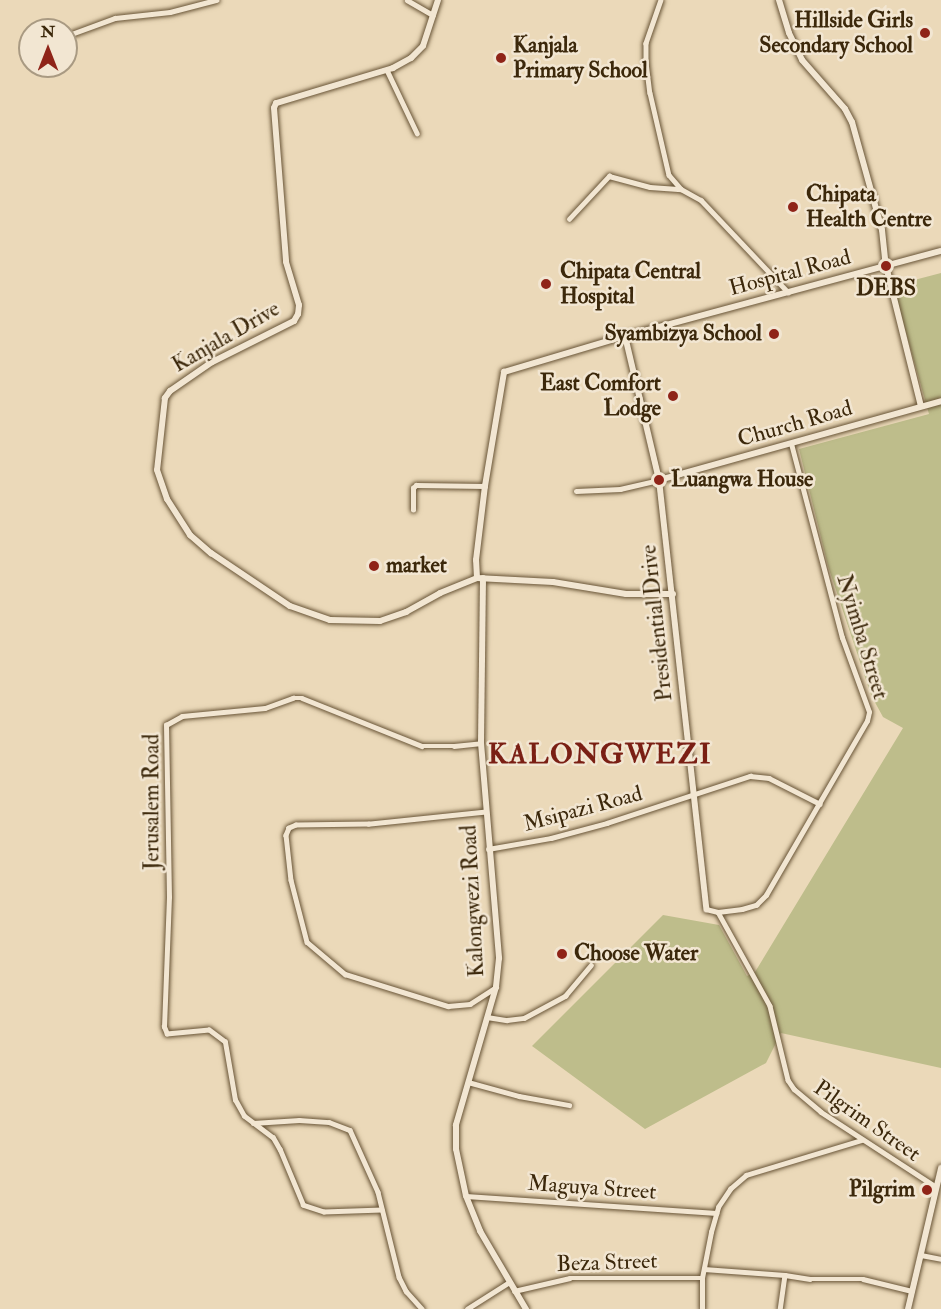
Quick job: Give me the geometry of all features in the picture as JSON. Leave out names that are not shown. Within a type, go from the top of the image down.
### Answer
[{"type":"street","points":[[78,32],[115,18],[170,12],[216,0]]},
{"type":"street","points":[[407,0],[433,15]]},
{"type":"street","name":"Kanjala Drive","points":[[438,0],[423,46],[411,58],[387,70],[276,103],[274,108],[286,262],[299,305],[298,314],[294,321],[212,362],[170,391],[165,398],[157,470],[167,500],[190,535],[211,553],[290,606],[330,620],[380,621],[406,612],[440,593],[480,578],[553,582],[626,594],[673,594]]},
{"type":"street","points":[[661,0],[646,43],[646,62],[669,175],[681,189],[701,200],[788,292]]},
{"type":"street","points":[[779,0],[789,33],[802,60],[845,109],[852,122],[882,230],[886,266],[921,406]]},
{"type":"street","points":[[387,70],[417,133]]},
{"type":"street","points":[[569,219],[609,176],[650,187],[681,189]]},
{"type":"street","name":"Hospital Road","points":[[480,578],[476,560],[485,486],[504,372],[625,336],[941,251]]},
{"type":"street","name":"Presidential Drive","points":[[625,336],[659,480],[706,909]]},
{"type":"street","name":"Church Road","points":[[659,480],[941,401]]},
{"type":"street","name":"Nyimba Street","points":[[706,909],[718,912],[756,905],[766,895],[867,721],[869,712],[842,638],[791,444]]},
{"type":"street","points":[[576,491],[620,489],[659,480]]},
{"type":"street","points":[[413,510],[413,488],[416,485],[485,486]]},
{"type":"street","name":"Kalongwezi Road","points":[[480,578],[481,743],[488,849],[499,958],[496,987],[468,1082],[455,1137],[466,1196],[480,1231],[508,1283],[526,1309]]},
{"type":"street","name":"Jerusalem Road","points":[[253,1123],[244,1116],[235,1100],[225,1042],[209,1030],[167,1034],[164,1027],[169,897],[165,732],[170,720],[182,716],[264,708],[293,698],[302,698],[422,746],[481,743]]},
{"type":"street","name":"Msipazi Road","points":[[488,849],[577,832],[692,794],[759,775],[820,804]]},
{"type":"street","points":[[486,812],[369,824],[296,825],[289,828],[286,835],[291,880],[308,942],[321,956],[345,974],[448,1006],[470,1004],[496,987]]},
{"type":"street","name":"Pilgrim Street","points":[[718,912],[770,1006],[788,1080],[794,1089],[821,1112],[935,1186]]},
{"type":"street","points":[[487,1017],[507,1020],[524,1018],[565,996],[591,965]]},
{"type":"street","points":[[468,1082],[519,1096],[569,1105]]},
{"type":"street","points":[[253,1123],[299,1120],[329,1122],[347,1127],[372,1173],[399,1277],[406,1291],[422,1309]]},
{"type":"street","points":[[253,1123],[273,1138],[296,1192],[307,1208],[324,1212],[382,1210]]},
{"type":"street","points":[[702,1309],[702,1278],[716,1213],[730,1189],[746,1175],[862,1140]]},
{"type":"street","points":[[908,1309],[941,1168]]},
{"type":"street","name":"Maguya Street","points":[[466,1196],[716,1213]]},
{"type":"street","points":[[921,1255],[941,1259]]},
{"type":"street","points":[[704,1269],[810,1279],[862,1279],[912,1292]]},
{"type":"street","points":[[780,1309],[785,1275]]},
{"type":"street","name":"Beza Street","points":[[514,1291],[570,1278],[702,1278]]},
{"type":"street","points":[[468,1309],[508,1283]]},
{"type":"shaded area","points":[[941,273],[941,1068],[781,1033],[766,1063],[645,1129],[532,1046],[663,915],[719,925],[747,976],[755,972],[903,728],[883,717],[871,695],[828,566],[799,449],[929,414],[895,294],[899,284]]},
{"type":"place","name":"Hillside Girls Secondary School","points":[[925,33]]},
{"type":"place","name":"Kanjala Primary School","points":[[501,58]]},
{"type":"place","name":"Chipata Health Centre","points":[[793,207]]},
{"type":"place","name":"DEBS","points":[[886,266]]},
{"type":"place","name":"Chipata Central Hospital","points":[[546,284]]},
{"type":"place","name":"Syambizya School","points":[[774,334]]},
{"type":"place","name":"East Comfort Lodge","points":[[673,396]]},
{"type":"place","name":"Luangwa House","points":[[659,480]]},
{"type":"place","name":"market","points":[[374,566]]},
{"type":"place","name":"Choose Water","points":[[562,954]]},
{"type":"place","name":"Pilgrim","points":[[927,1190]]},
{"type":"district","name":"KALONGWEZI","points":[[600,755]]}]
